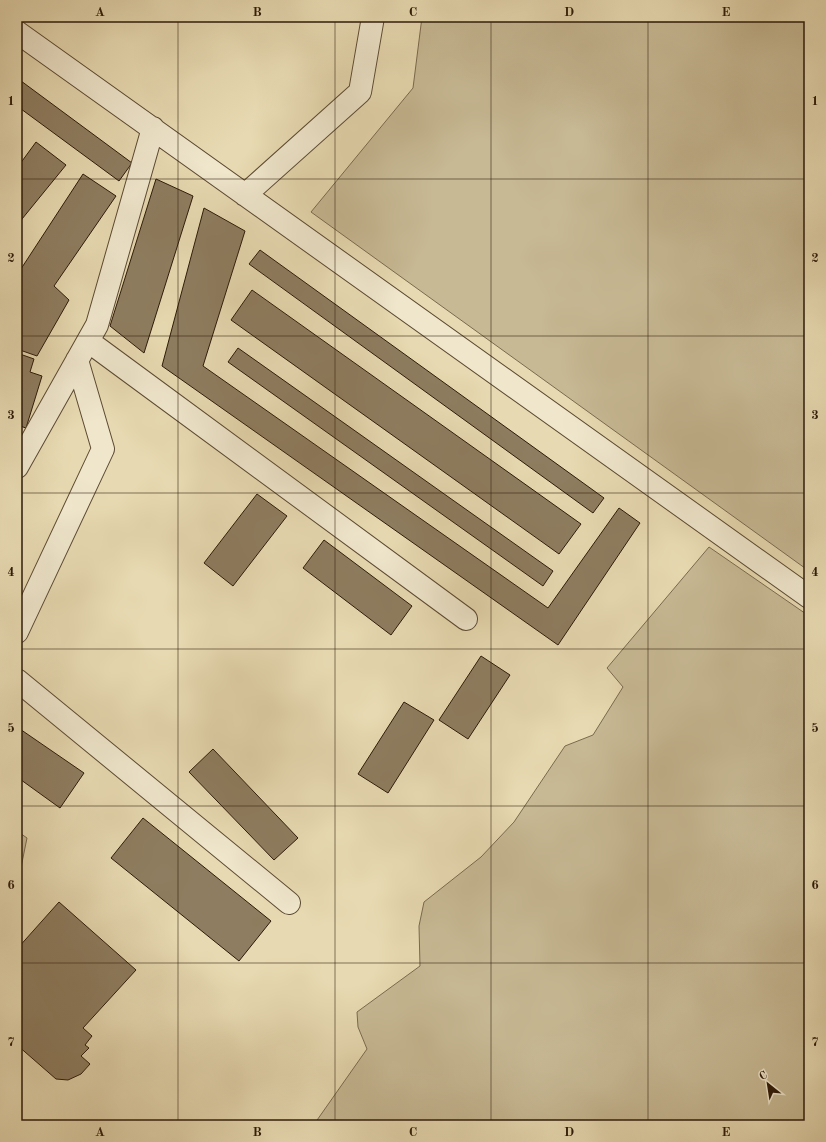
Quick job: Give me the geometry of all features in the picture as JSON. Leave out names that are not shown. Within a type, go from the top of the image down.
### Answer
[{"type":"street","points":[[245,195],[360,92],[373,17]]},
{"type":"street","points":[[17,32],[809,597]]},
{"type":"street","points":[[17,467],[97,325],[152,128]]},
{"type":"street","points":[[88,341],[466,619]]},
{"type":"street","points":[[17,632],[103,449],[77,360]]},
{"type":"street","points":[[17,680],[289,903]]},
{"type":"shaded area","points":[[422,17],[809,17],[809,571],[311,212],[413,88]]},
{"type":"shaded area","points":[[709,547],[809,616],[809,1125],[318,1125],[315,1123],[367,1049],[358,1027],[357,1012],[420,966],[419,926],[424,902],[481,857],[514,822],[565,746],[593,735],[623,687],[607,668]]},
{"type":"shaded area","points":[[17,831],[27,838],[17,887]]},
{"type":"building","points":[[17,78],[132,163],[119,181],[17,106]]},
{"type":"building","points":[[36,142],[66,165],[22,219],[17,230],[17,168]]},
{"type":"building","points":[[83,174],[116,196],[54,286],[69,300],[37,356],[17,349],[17,275]]},
{"type":"building","points":[[156,179],[193,196],[144,353],[110,326]]},
{"type":"building","points":[[204,208],[245,231],[203,366],[548,608],[619,508],[640,523],[558,645],[162,366]]},
{"type":"building","points":[[260,250],[604,498],[593,513],[249,264]]},
{"type":"building","points":[[252,290],[581,524],[559,554],[231,320]]},
{"type":"building","points":[[238,348],[553,571],[543,586],[228,362]]},
{"type":"building","points":[[17,353],[34,359],[30,372],[42,376],[26,428],[17,425]]},
{"type":"building","points":[[257,494],[287,516],[233,586],[204,563]]},
{"type":"building","points":[[324,540],[412,606],[391,635],[303,568]]},
{"type":"building","points":[[481,656],[510,675],[468,739],[439,720]]},
{"type":"building","points":[[404,702],[434,720],[388,793],[358,774]]},
{"type":"building","points":[[17,727],[84,773],[60,808],[17,777]]},
{"type":"building","points":[[213,749],[298,838],[274,860],[189,772]]},
{"type":"building","points":[[143,818],[271,921],[239,961],[111,858]]},
{"type":"building","points":[[59,902],[136,970],[83,1028],[92,1036],[85,1045],[89,1048],[81,1056],[90,1064],[81,1074],[68,1080],[56,1079],[17,1045],[17,949]]}]
